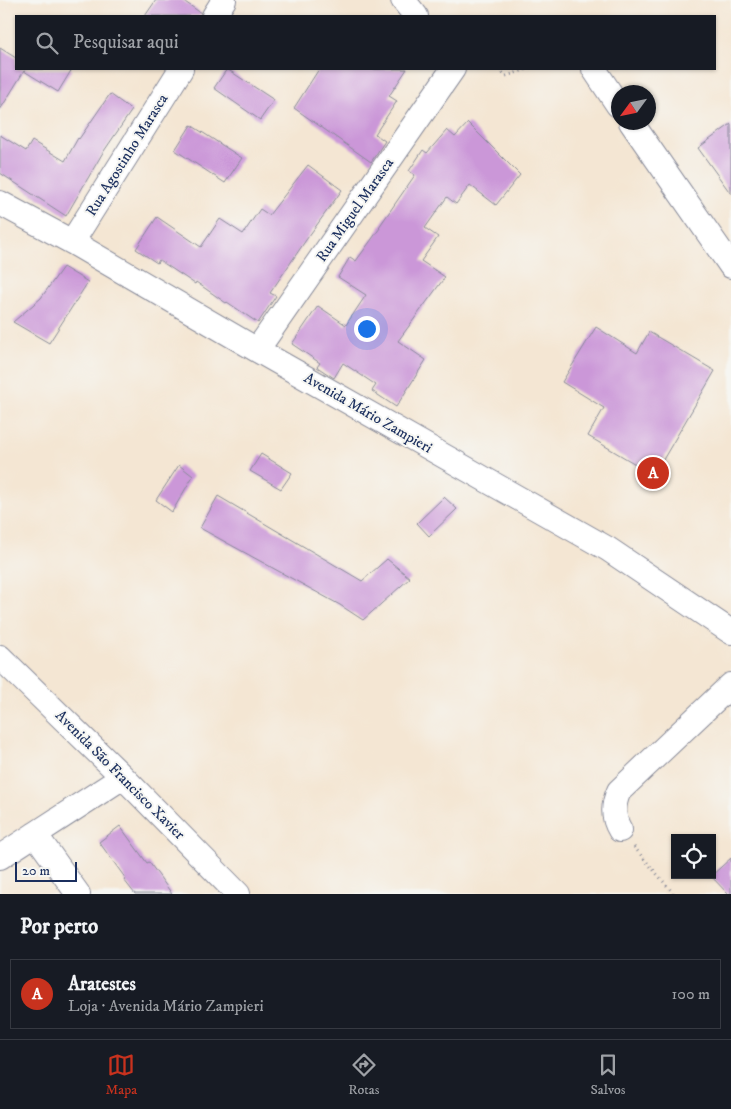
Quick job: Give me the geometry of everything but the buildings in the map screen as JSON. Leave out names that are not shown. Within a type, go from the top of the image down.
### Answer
[{"type":"street","points":[[215,15],[224,0]]},
{"type":"street","points":[[403,0],[415,15]]},
{"type":"street","name":"Rua Agostinho Marasca","points":[[72,242],[180,70]]},
{"type":"street","name":"Rua Miguel Marasca","points":[[257,350],[452,70]]},
{"type":"street","points":[[595,70],[611,95]]},
{"type":"street","points":[[637,130],[731,266]]},
{"type":"street","name":"Avenida Mário Zampieri","points":[[0,203],[72,242],[257,350],[608,549],[731,632]]},
{"type":"street","name":"Avenida São Francisco Xavier","points":[[0,657],[123,777],[238,894]]},
{"type":"street","points":[[620,830],[615,819],[614,808],[619,791],[731,685]]},
{"type":"street","points":[[0,857],[123,777]]},
{"type":"street","points":[[35,834],[78,894]]},
{"type":"path","points":[[501,70],[506,76],[525,70]]},
{"type":"path","points":[[620,830],[674,894]]},
{"type":"place","name":"Aratestes","points":[[653,473]]}]
